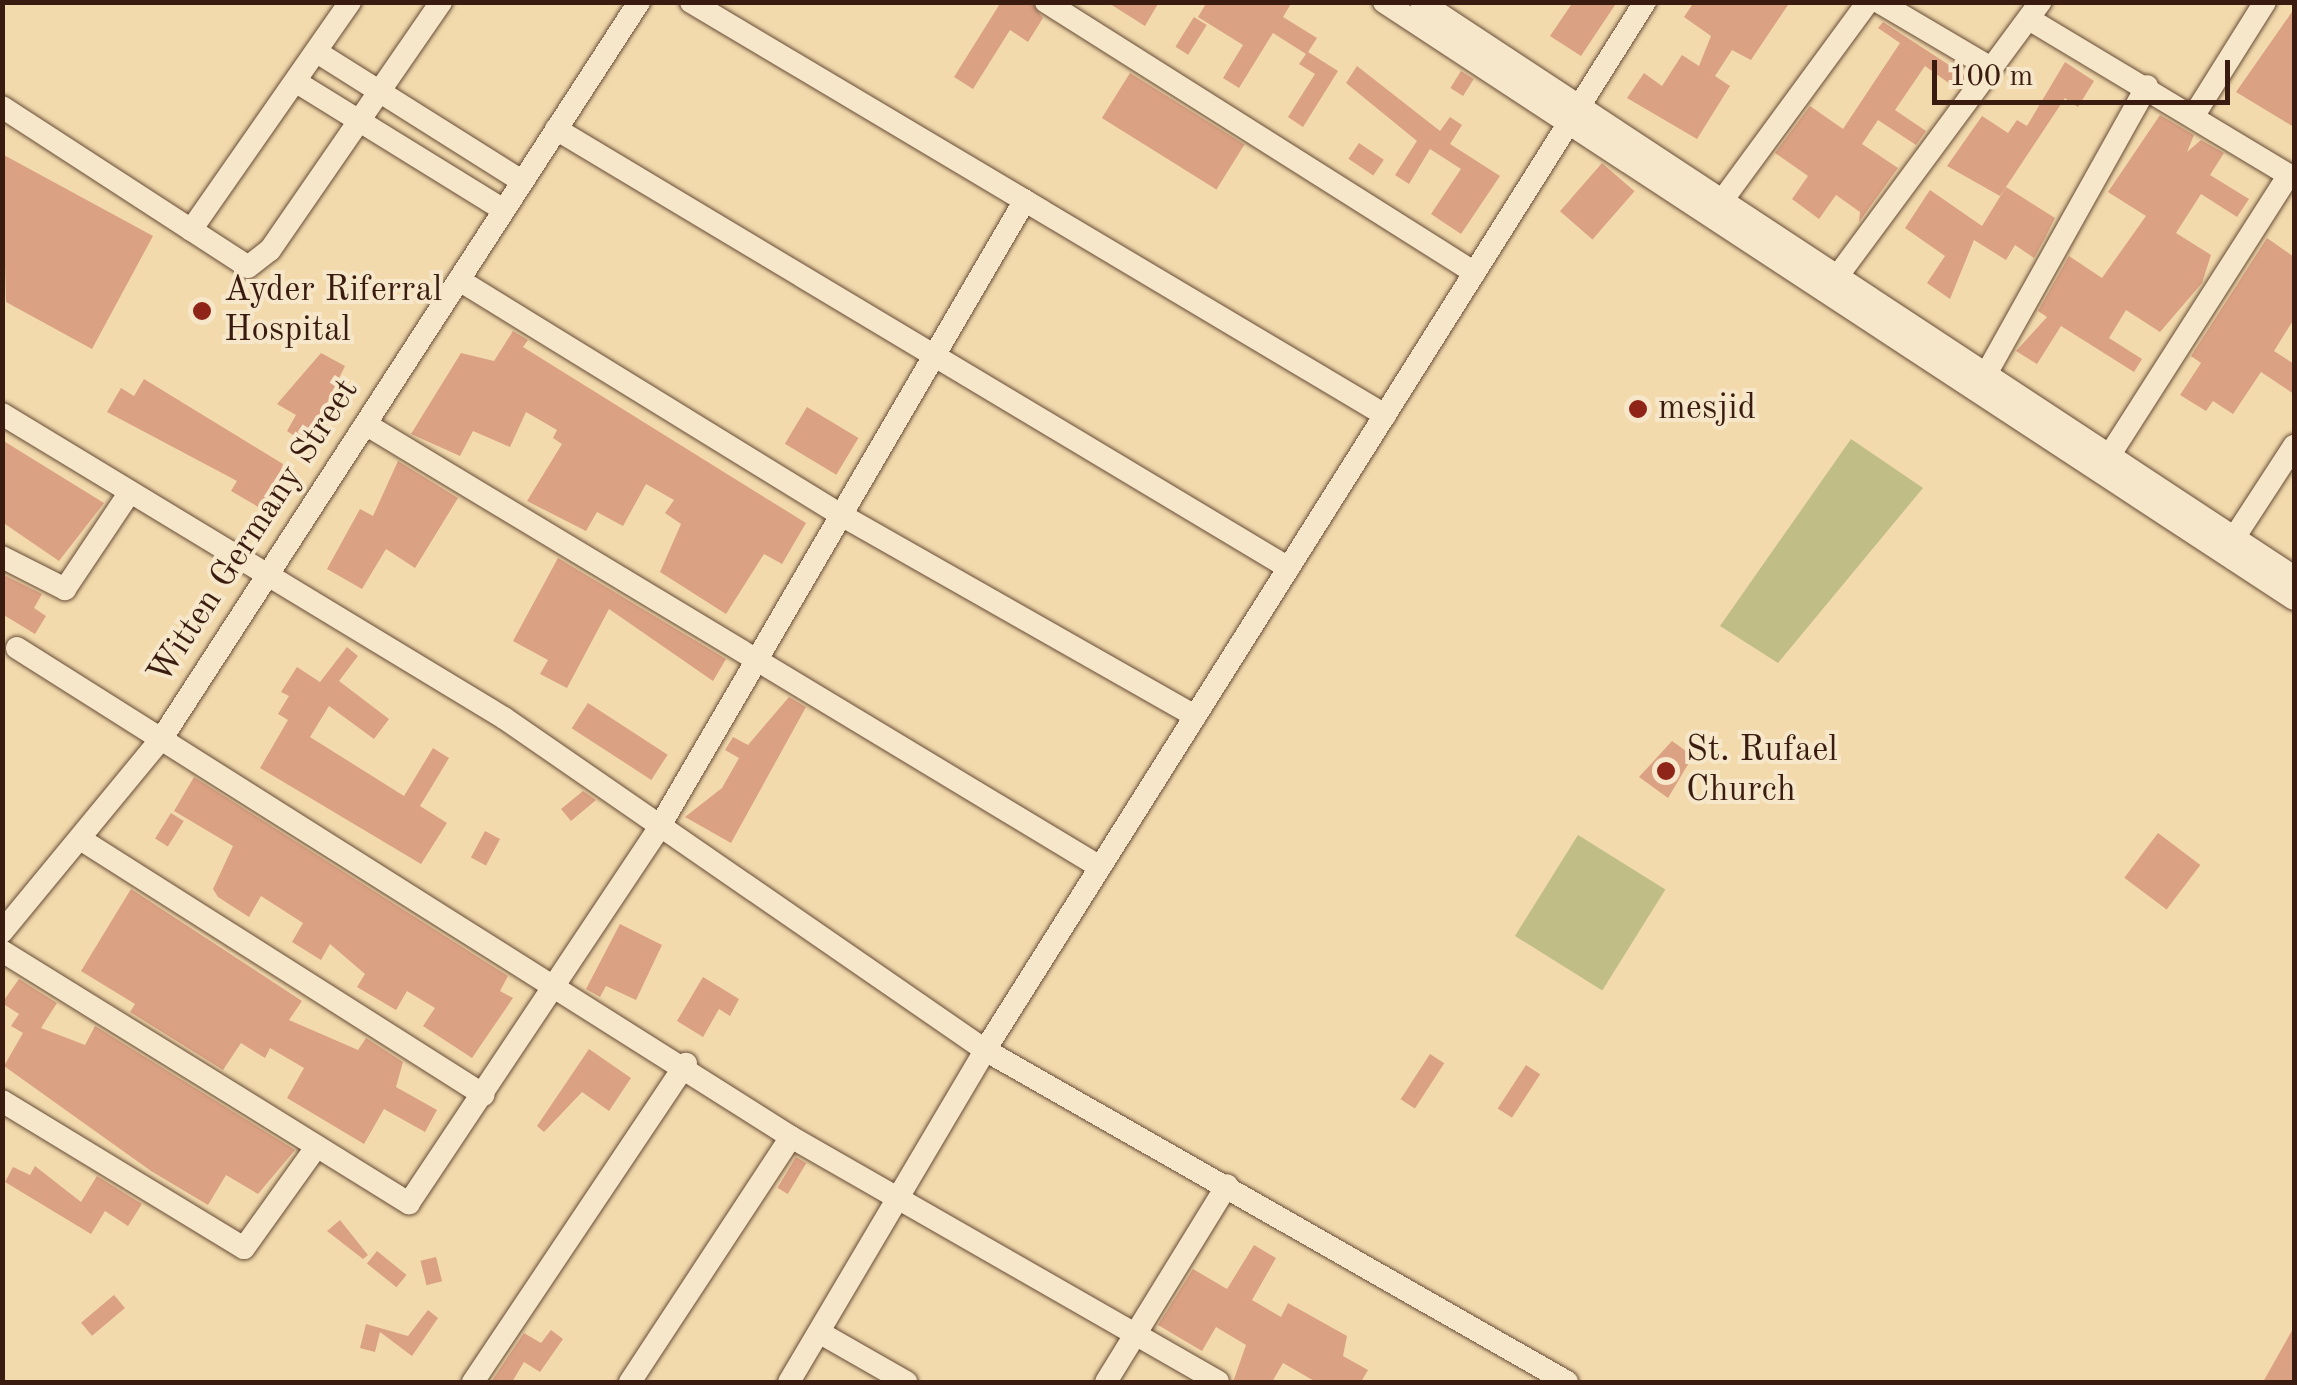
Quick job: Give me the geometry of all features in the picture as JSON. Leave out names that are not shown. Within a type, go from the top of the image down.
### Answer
[{"type":"street","points":[[191,230],[320,54],[350,2]]},
{"type":"street","points":[[2,106],[238,265],[255,266],[363,120],[441,2]]},
{"type":"street","name":"Witten Germany Street","points":[[2,932],[85,842],[162,738],[639,2]]},
{"type":"street","points":[[692,2],[1386,415]]},
{"type":"street","points":[[1384,2],[1830,286],[2103,466],[2294,599]]},
{"type":"street","points":[[1421,2],[1571,120]]},
{"type":"street","points":[[789,1382],[822,1334],[985,1050],[1645,2]]},
{"type":"street","points":[[1714,211],[1868,2]]},
{"type":"street","points":[[1879,2],[1990,68]]},
{"type":"street","points":[[2196,112],[2265,2]]},
{"type":"street","points":[[1056,5],[1475,273]]},
{"type":"street","points":[[1830,286],[2034,10],[2146,86],[2196,112],[2292,176],[2103,466]]},
{"type":"street","points":[[320,54],[522,181]]},
{"type":"street","points":[[298,83],[504,210]]},
{"type":"street","points":[[1985,376],[2146,86]]},
{"type":"street","points":[[556,129],[1289,568]]},
{"type":"street","points":[[2,950],[409,1203],[657,831],[758,666],[1024,200]]},
{"type":"street","points":[[459,280],[843,516],[1195,716]]},
{"type":"street","points":[[1830,286],[1985,376],[2103,466],[2234,538],[2294,578]]},
{"type":"street","points":[[2,414],[128,495],[268,574],[504,718],[657,831],[985,1050],[1567,1382]]},
{"type":"street","points":[[367,424],[758,666],[1100,867]]},
{"type":"street","points":[[2234,538],[2294,446]]},
{"type":"street","points":[[2,558],[62,591],[128,495]]},
{"type":"street","points":[[17,648],[686,1064],[896,1204],[1218,1382]]},
{"type":"street","points":[[85,842],[483,1095]]},
{"type":"street","points":[[473,1382],[686,1064]]},
{"type":"street","points":[[2,1101],[244,1248],[318,1146]]},
{"type":"street","points":[[630,1382],[791,1137]]},
{"type":"street","points":[[1106,1382],[1227,1185]]},
{"type":"street","points":[[822,1334],[906,1382]]},
{"type":"shaded area","points":[[1851,439],[1923,488],[1778,663],[1720,626]]},
{"type":"shaded area","points":[[1578,835],[1665,890],[1602,990],[1515,936]]},
{"type":"building","points":[[1001,2],[1031,2],[1043,18],[1028,42],[1010,30],[973,89],[954,77]]},
{"type":"building","points":[[1107,2],[1159,2],[1145,26]]},
{"type":"building","points":[[1207,2],[1292,2],[1283,17],[1317,38],[1308,52],[1338,71],[1303,127],[1288,117],[1315,74],[1299,64],[1306,54],[1273,33],[1239,88],[1223,78],[1243,45],[1198,17]]},
{"type":"building","points":[[1573,2],[1617,2],[1581,56],[1550,36]]},
{"type":"building","points":[[1694,2],[1790,2],[1751,60],[1732,50],[1715,76],[1730,86],[1697,139],[1627,98],[1644,73],[1662,86],[1682,55],[1699,66],[1711,36],[1684,17]]},
{"type":"building","points":[[2294,9],[2294,127],[2236,92]]},
{"type":"building","points":[[1194,17],[1207,25],[1188,55],[1175,47]]},
{"type":"building","points":[[1883,22],[1966,76],[1957,89],[1925,66],[1895,110],[1926,131],[1916,145],[1878,120],[1862,144],[1898,168],[1859,222],[1860,212],[1836,195],[1819,219],[1792,199],[1808,176],[1775,153],[1810,106],[1843,129],[1900,43],[1878,28]]},
{"type":"building","points":[[2065,62],[2094,81],[2078,107],[2065,98],[2000,196],[1947,166],[1982,116],[2008,133],[2017,120],[2027,126]]},
{"type":"building","points":[[1357,66],[1440,131],[1450,117],[1462,125],[1450,144],[1500,176],[1461,234],[1431,214],[1461,169],[1430,149],[1409,184],[1395,175],[1417,141],[1346,83]]},
{"type":"building","points":[[1461,71],[1474,79],[1463,96],[1450,88]]},
{"type":"building","points":[[1130,73],[1244,145],[1216,189],[1102,118]]},
{"type":"building","points":[[2160,115],[2194,135],[2187,152],[2201,140],[2224,153],[2210,175],[2249,199],[2237,217],[2201,194],[2176,233],[2211,255],[2202,283],[2160,332],[2126,310],[2109,338],[2142,359],[2134,372],[2061,326],[2037,364],[2016,351],[2047,317],[2038,311],[2069,256],[2102,278],[2146,216],[2108,192]]},
{"type":"building","points":[[1359,143],[1384,160],[1373,176],[1348,159]]},
{"type":"building","points":[[2,154],[153,236],[92,349],[6,302]]},
{"type":"building","points":[[1602,163],[1634,191],[1592,240],[1560,211]]},
{"type":"building","points":[[2006,187],[2055,218],[2044,240],[2034,258],[2015,245],[2006,260],[1974,240],[1950,299],[1927,283],[1945,256],[1905,228],[1930,190],[1982,226]]},
{"type":"building","points":[[2267,238],[2294,257],[2294,319],[2274,351],[2294,364],[2294,394],[2261,372],[2233,414],[2213,401],[2206,411],[2180,395],[2201,363],[2191,356]]},
{"type":"building","points":[[513,331],[528,340],[523,347],[806,523],[782,564],[764,554],[726,614],[660,572],[681,524],[665,513],[674,500],[646,484],[623,526],[597,512],[586,531],[527,501],[562,444],[553,438],[557,430],[526,412],[510,447],[473,431],[460,456],[411,434],[461,353],[494,361]]},
{"type":"building","points":[[321,353],[345,366],[307,444],[287,431],[296,415],[277,404]]},
{"type":"building","points":[[144,379],[283,464],[267,512],[231,491],[237,481],[107,412],[121,388],[134,396]]},
{"type":"building","points":[[807,407],[858,438],[836,475],[785,444]]},
{"type":"building","points":[[2,440],[104,503],[59,561],[2,522]]},
{"type":"building","points":[[398,461],[458,498],[415,568],[386,549],[362,589],[327,569],[360,509],[373,516]]},
{"type":"building","points":[[558,558],[726,659],[713,681],[609,609],[567,688],[540,674],[548,660],[513,641]]},
{"type":"building","points":[[2,574],[42,594],[34,608],[46,616],[35,634],[2,614]]},
{"type":"building","points":[[347,647],[358,656],[339,681],[389,719],[374,739],[329,706],[310,737],[404,796],[433,748],[449,758],[420,806],[447,823],[421,864],[260,768],[288,720],[278,714],[289,696],[281,692],[297,667],[320,682]]},
{"type":"building","points":[[789,697],[806,707],[731,843],[685,817],[722,788],[739,758],[725,750],[733,737],[748,745]]},
{"type":"building","points":[[588,703],[668,755],[651,780],[572,728]]},
{"type":"building","name":"St. Rufael Church","points":[[1672,741],[1693,756],[1668,798],[1639,777]]},
{"type":"building","points":[[194,777],[508,976],[500,991],[513,998],[472,1058],[423,1026],[435,1008],[407,991],[396,1010],[357,987],[365,974],[330,944],[321,960],[292,942],[303,923],[261,896],[249,917],[218,897],[213,889],[233,846],[174,811]]},
{"type":"building","points":[[583,791],[596,800],[571,821],[561,809]]},
{"type":"building","points":[[171,813],[184,821],[168,846],[155,838]]},
{"type":"building","points":[[485,831],[500,839],[486,865],[471,857]]},
{"type":"building","points":[[2158,833],[2200,865],[2167,910],[2124,878]]},
{"type":"building","points":[[131,889],[302,1001],[289,1020],[358,1050],[366,1038],[403,1062],[396,1087],[437,1110],[425,1132],[384,1109],[364,1144],[287,1098],[304,1068],[270,1048],[265,1058],[241,1043],[223,1070],[130,1012],[135,1004],[81,971]]},
{"type":"building","points":[[620,924],[662,945],[636,1000],[606,986],[600,997],[586,989]]},
{"type":"building","points":[[703,977],[739,999],[730,1016],[719,1009],[703,1037],[677,1021]]},
{"type":"building","points":[[19,979],[57,1003],[41,1028],[85,1045],[95,1026],[295,1150],[258,1194],[226,1175],[208,1205],[151,1171],[4,1066],[23,1033],[11,1026],[19,1014],[2,1003]]},
{"type":"building","points":[[589,1049],[631,1078],[609,1111],[582,1092],[544,1132],[537,1126]]},
{"type":"building","points":[[1430,1054],[1444,1063],[1415,1109],[1401,1099]]},
{"type":"building","points":[[1526,1065],[1540,1074],[1512,1118],[1498,1109]]},
{"type":"building","points":[[796,1157],[806,1163],[788,1194],[777,1188]]},
{"type":"building","points":[[35,1166],[81,1202],[97,1176],[142,1204],[128,1226],[105,1211],[91,1234],[5,1182],[13,1167],[30,1175]]},
{"type":"building","points":[[340,1220],[368,1255],[363,1259],[327,1231]]},
{"type":"building","points":[[1254,1245],[1276,1258],[1252,1300],[1281,1317],[1288,1303],[1347,1336],[1343,1356],[1368,1370],[1361,1382],[1316,1382],[1283,1363],[1272,1382],[1233,1382],[1246,1345],[1216,1327],[1202,1351],[1158,1325],[1193,1269],[1227,1289]]},
{"type":"building","points":[[377,1251],[407,1275],[396,1287],[367,1263]]},
{"type":"building","points":[[436,1257],[442,1281],[427,1285],[420,1261]]},
{"type":"building","points":[[114,1295],[125,1308],[92,1336],[81,1323]]},
{"type":"building","points":[[428,1310],[438,1318],[412,1356],[380,1332],[375,1352],[360,1348],[366,1324],[408,1336]]},
{"type":"building","points":[[2294,1327],[2294,1382],[2263,1382]]},
{"type":"building","points":[[551,1330],[563,1339],[540,1372],[524,1362],[512,1382],[491,1382],[524,1333],[541,1343]]},
{"type":"place","name":"Ayder Riferral Hospital","points":[[202,311]]},
{"type":"place","name":"mesjid","points":[[1638,409]]},
{"type":"place","name":"St. Rufael Church","points":[[1666,771]]}]
